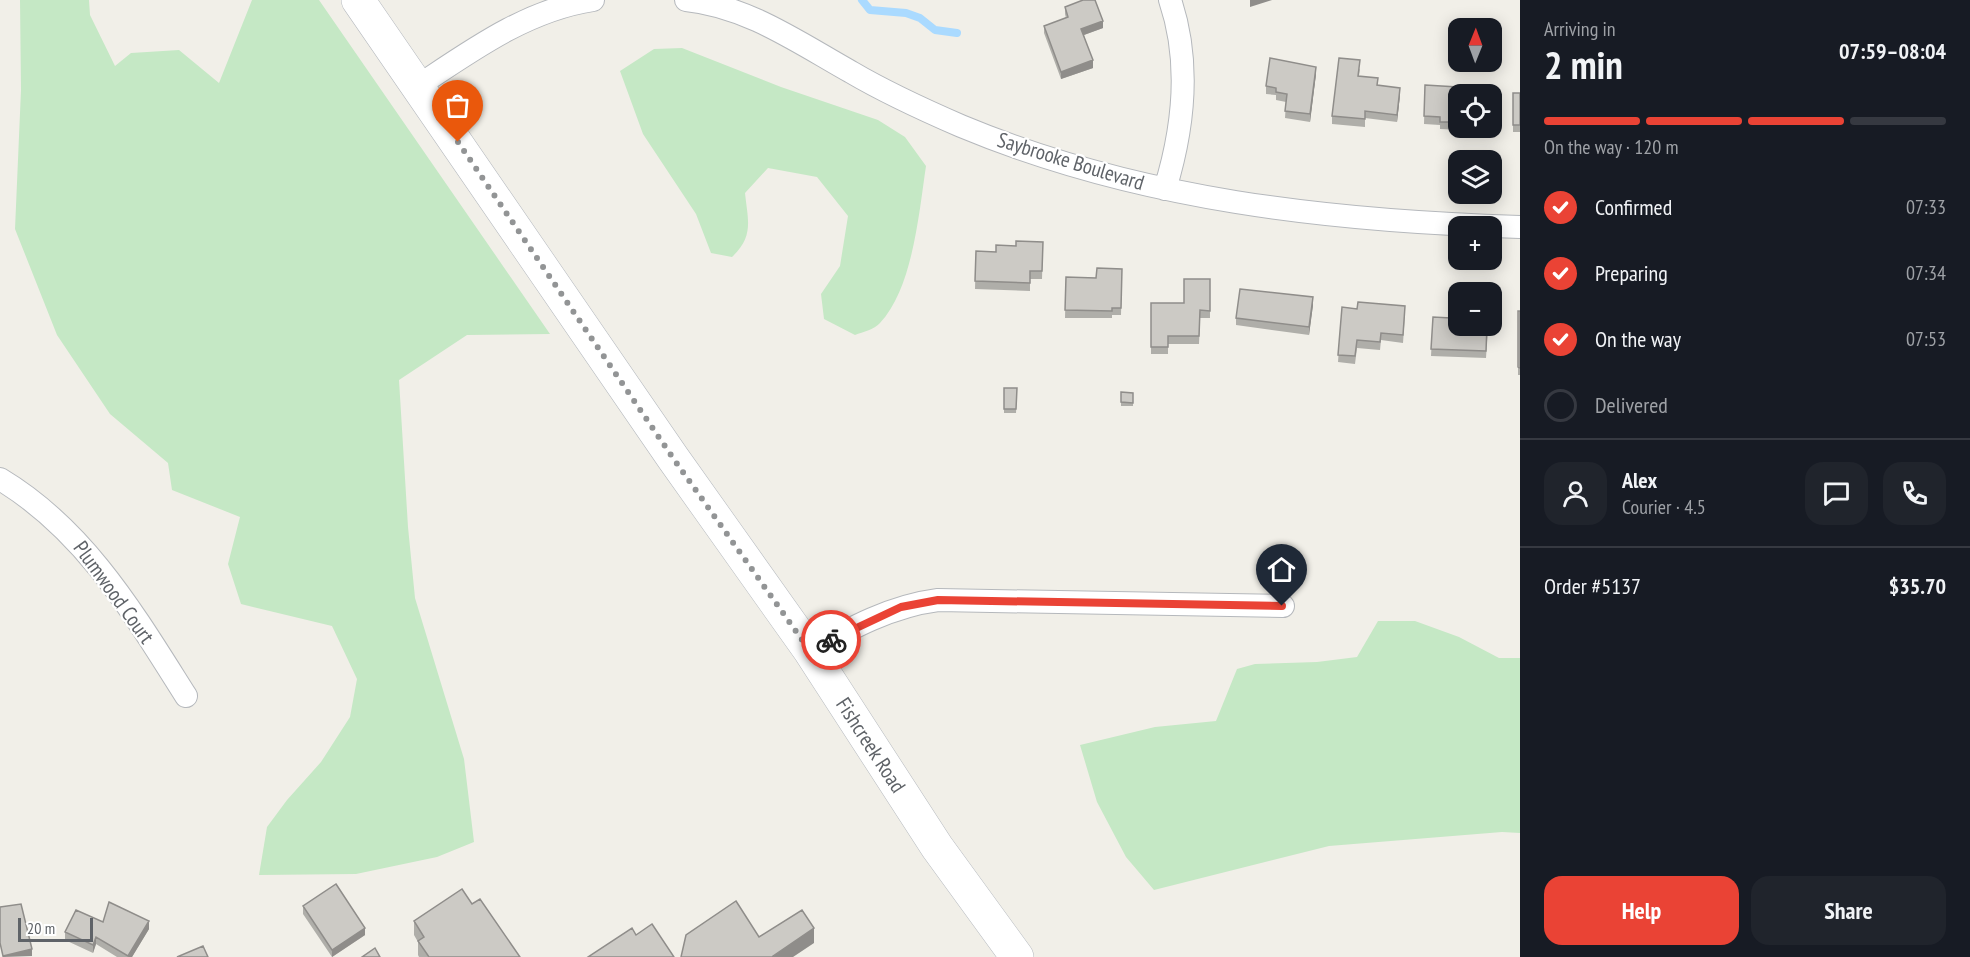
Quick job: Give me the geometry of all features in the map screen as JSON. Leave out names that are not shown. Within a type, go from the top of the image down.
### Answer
[{"type":"main road","name":"Fishcreek Road","points":[[358,0],[673,458],[810,651],[937,847],[1017,957]]},
{"type":"street","points":[[418,86],[486,40],[520,23],[555,9],[593,0]]},
{"type":"street","name":"Saybrooke Boulevard","points":[[686,0],[734,11],[793,38],[851,72],[960,125],[1048,158],[1112,178],[1312,214],[1366,220],[1520,227]]},
{"type":"street","points":[[1165,189],[1178,136],[1183,87],[1180,39],[1170,0]]},
{"type":"street","name":"Plumwood Court","points":[[0,479],[40,506],[83,546],[145,632],[186,696]]},
{"type":"street","points":[[810,651],[853,627],[901,607],[938,600],[1282,606]]},
{"type":"green space","points":[[20,0],[89,0],[90,15],[115,66],[131,53],[179,50],[219,83],[252,0],[319,0],[550,334],[467,335],[399,380],[415,598],[464,759],[474,842],[437,857],[356,874],[259,875],[267,827],[287,800],[321,762],[350,717],[357,679],[332,626],[241,604],[228,564],[240,517],[172,490],[168,463],[110,414],[57,335],[15,229],[21,90]]},
{"type":"green space","points":[[682,48],[781,87],[878,120],[905,137],[926,166],[913,249],[907,270],[891,308],[878,325],[855,335],[824,319],[821,294],[840,266],[848,216],[817,177],[768,168],[745,193],[748,228],[744,242],[732,257],[711,253],[696,214],[643,134],[620,71],[654,49]]},
{"type":"green space","points":[[1378,621],[1415,621],[1459,637],[1499,658],[1520,658],[1520,833],[1502,832],[1329,846],[1154,890],[1126,857],[1097,802],[1080,745],[1155,727],[1216,721],[1237,669],[1255,664],[1317,662],[1357,657]]},
{"type":"building","points":[[1083,0],[1095,0],[1103,21],[1081,29],[1093,60],[1061,72],[1044,26],[1068,17],[1065,7]]},
{"type":"building","points":[[1270,58],[1316,67],[1310,114],[1285,111],[1287,94],[1276,92],[1276,88],[1266,86]]},
{"type":"building","points":[[1339,58],[1360,60],[1358,76],[1378,78],[1377,85],[1400,88],[1397,115],[1365,111],[1365,119],[1332,116]]},
{"type":"building","points":[[1425,85],[1448,86],[1448,122],[1440,122],[1440,117],[1424,116]]},
{"type":"building","points":[[1513,93],[1520,93],[1520,125],[1513,125]]},
{"type":"building","points":[[1016,241],[1043,242],[1042,271],[1030,271],[1030,283],[975,281],[976,251],[996,252],[996,245],[1016,246]]},
{"type":"building","points":[[1097,268],[1122,269],[1121,308],[1112,308],[1112,311],[1065,310],[1066,277],[1096,278]]},
{"type":"building","points":[[1184,279],[1210,279],[1210,311],[1200,310],[1199,336],[1168,336],[1168,347],[1151,347],[1151,303],[1184,303]]},
{"type":"building","points":[[1240,289],[1313,297],[1309,327],[1236,318]]},
{"type":"building","points":[[1358,302],[1405,306],[1403,335],[1381,333],[1380,342],[1357,340],[1355,356],[1338,355],[1342,307],[1357,309]]},
{"type":"building","points":[[1518,311],[1520,311],[1520,368],[1518,367]]},
{"type":"building","points":[[1433,317],[1448,318],[1448,336],[1487,336],[1486,351],[1431,349]]},
{"type":"building","points":[[1004,388],[1017,388],[1016,409],[1004,409]]},
{"type":"building","points":[[1121,392],[1133,393],[1133,403],[1121,402]]},
{"type":"building","points":[[336,884],[365,928],[332,950],[303,906]]},
{"type":"building","points":[[462,889],[472,904],[480,899],[520,957],[429,957],[418,941],[424,937],[414,921]]},
{"type":"building","points":[[736,901],[759,937],[802,910],[814,928],[774,957],[681,957],[686,935]]},
{"type":"building","points":[[109,902],[149,921],[128,956],[96,937],[93,945],[65,932],[76,910],[103,922]]},
{"type":"building","points":[[21,904],[32,949],[3,956],[0,943],[0,907]]},
{"type":"building","points":[[652,924],[674,957],[588,957],[632,928],[636,935]]},
{"type":"building","points":[[203,946],[208,957],[177,957]]},
{"type":"building","points":[[375,948],[380,957],[362,957]]},
{"type":"waterway","points":[[862,0],[870,10],[906,13],[920,18],[935,30],[957,33]]},
{"type":"way so far","points":[[458,142],[673,458],[810,651],[831,640]]},
{"type":"route","points":[[831,640],[853,627],[901,607],[938,600],[1282,606]]}]
